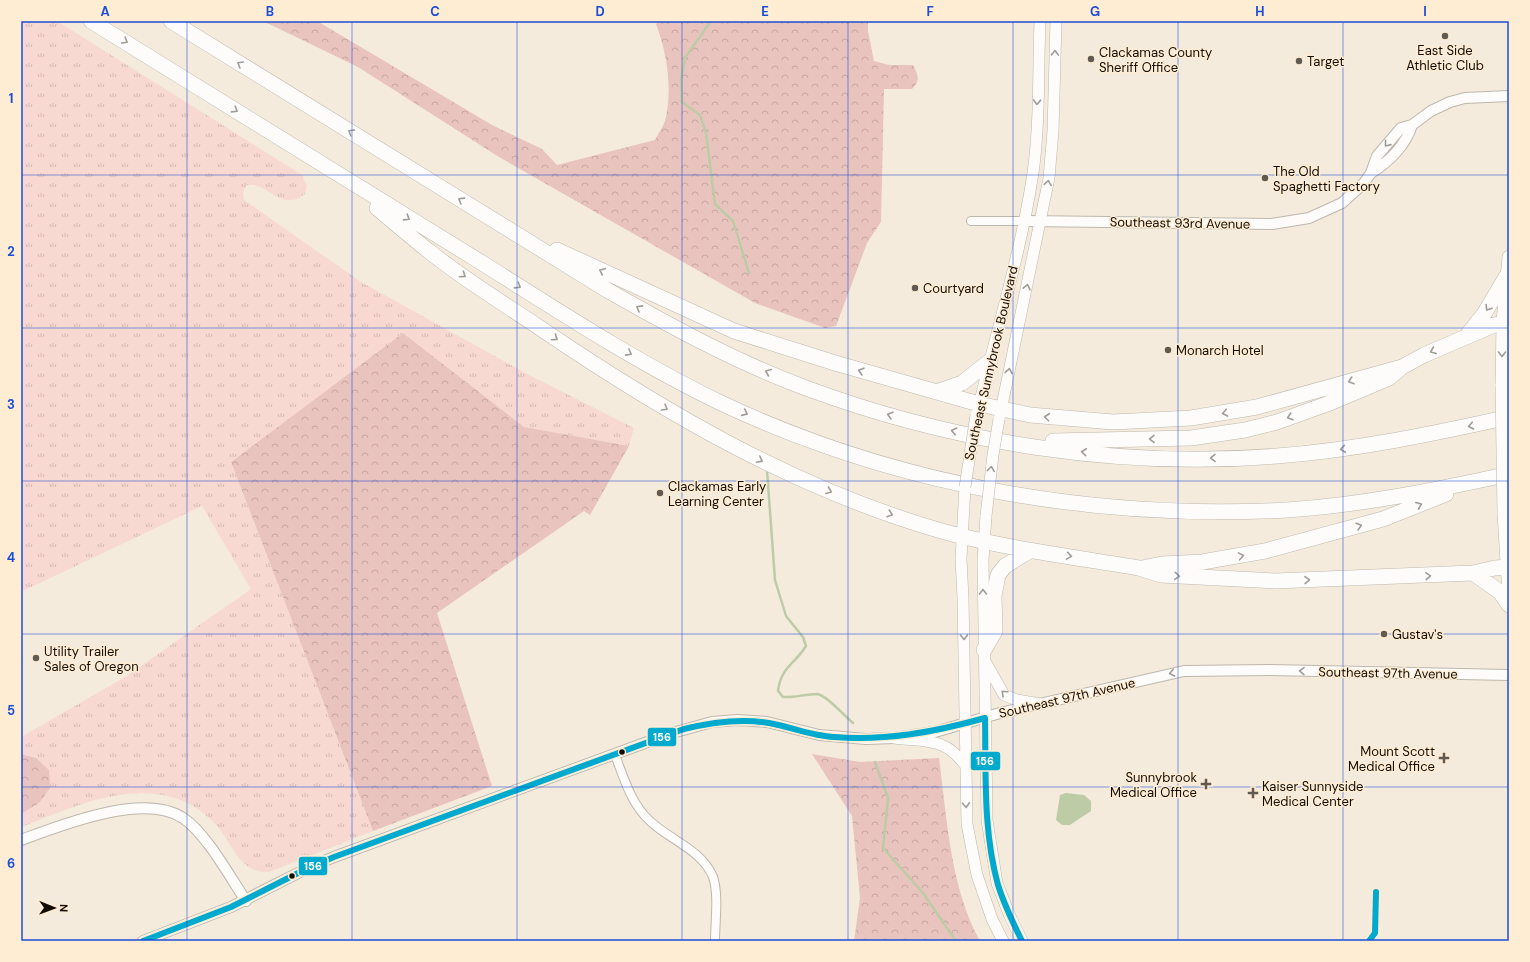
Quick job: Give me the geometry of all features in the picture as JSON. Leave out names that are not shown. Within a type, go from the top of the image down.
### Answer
[{"type":"highway","points":[[92,21],[338,175],[622,348],[719,402],[795,434],[855,455],[916,472],[1007,493],[1113,508],[1180,512],[1291,509],[1353,503],[1393,498],[1509,474]]},
{"type":"highway","points":[[171,21],[494,221],[677,330],[746,363],[805,388],[862,407],[928,425],[1006,442],[1063,450],[1166,458],[1276,456],[1403,440],[1509,417]]},
{"type":"highway","points":[[338,175],[431,253],[583,357],[701,430],[767,464],[853,501],[919,524],[984,541],[1139,568],[1161,575],[1275,581],[1473,573],[1495,568],[1508,567]]},
{"type":"highway","points":[[494,221],[734,331],[796,352],[936,392],[978,409],[1000,414],[1113,422],[1191,418],[1257,407],[1402,367]]},
{"type":"highway","points":[[1466,336],[1484,314],[1506,277]]},
{"type":"highway","points":[[1006,442],[1191,438],[1245,430],[1277,422],[1327,404],[1389,378],[1402,367],[1424,355],[1466,336],[1506,322]]},
{"type":"highway","points":[[936,392],[962,383],[990,362]]},
{"type":"highway","points":[[1139,568],[1162,564],[1202,562],[1239,556],[1293,544],[1383,519],[1479,481]]},
{"type":"highway","points":[[984,654],[995,631],[994,596],[998,575],[1004,566],[1031,550]]},
{"type":"highway","points":[[1473,573],[1500,592],[1509,605]]},
{"type":"main road","name":"Southeast Sunnybrook Boulevard","points":[[1003,941],[984,897],[970,848],[967,824],[966,723],[961,559],[968,460],[978,409],[1024,221],[1034,164],[1040,21]]},
{"type":"main road","name":"Southeast Sunnybrook Boulevard","points":[[1022,941],[1001,894],[990,846],[985,791],[984,541],[993,455],[1000,414],[1041,222],[1050,167],[1056,21]]},
{"type":"main road","points":[[1038,78],[1042,79],[1046,84],[1047,106],[1053,113]]},
{"type":"main road","points":[[1509,257],[1506,277],[1506,322],[1502,386],[1504,513],[1509,595]]},
{"type":"main road","points":[[984,654],[1004,695],[1017,700],[1040,704]]},
{"type":"main road","points":[[894,738],[945,745],[954,751],[966,766]]},
{"type":"street","name":"Southeast 93rd Avenue","points":[[971,221],[1272,224],[1293,222],[1309,218],[1334,208],[1356,191],[1371,173],[1386,164],[1409,135],[1412,125],[1431,111],[1450,102],[1480,96],[1509,96]]},
{"type":"street","name":"Southeast 97th Avenue","points":[[142,941],[246,901],[308,868],[334,857],[615,754],[684,730],[725,720],[762,722],[814,735],[846,738],[894,738],[935,732],[1040,704],[1184,671],[1509,675]]},
{"type":"street","points":[[615,754],[632,797],[640,810],[650,822],[701,859],[708,868],[715,886],[715,941]]},
{"type":"street","points":[[21,840],[88,818],[139,807],[164,810],[184,818],[201,836],[246,901]]},
{"type":"green space","points":[[21,21],[57,21],[302,175],[307,186],[305,194],[297,199],[282,199],[255,185],[247,185],[243,192],[244,200],[361,282],[531,376],[634,428],[629,446],[524,427],[403,333],[231,462],[373,831],[269,872],[250,868],[244,863],[222,832],[203,813],[181,800],[164,795],[138,793],[104,798],[70,808],[21,827],[21,814],[39,803],[36,758],[21,754],[21,737],[125,677],[251,589],[202,506],[21,592]]},
{"type":"green space","points":[[263,21],[317,21],[492,125],[542,149],[557,165],[655,140],[665,121],[669,97],[668,72],[660,35],[656,24],[658,21],[868,21],[868,31],[874,61],[889,65],[913,65],[918,80],[912,89],[884,89],[881,222],[867,243],[836,326],[825,328],[755,303],[499,157],[358,67]]},
{"type":"green space","points":[[403,333],[524,427],[629,446],[590,515],[584,511],[437,613],[492,786],[373,831],[231,462]]},
{"type":"green space","points":[[21,754],[36,758],[49,770],[50,788],[39,803],[21,814]]},
{"type":"green space","points":[[812,754],[860,762],[939,758],[951,852],[956,875],[970,920],[980,941],[854,941],[860,898],[852,816]]},
{"type":"shaded area","points":[[1066,793],[1084,795],[1091,801],[1091,811],[1070,825],[1062,825],[1056,820],[1060,795]]},
{"type":"waterway","points":[[711,21],[685,58],[681,79],[682,102],[700,115],[706,133],[715,204],[733,221],[749,273]]},
{"type":"waterway","points":[[767,470],[775,580],[786,616],[803,637],[806,646],[785,671],[778,691],[783,697],[813,694],[821,695],[853,723]]},
{"type":"waterway","points":[[875,762],[888,798],[883,848],[923,893],[956,941]]},
{"type":"transit line","name":"156","points":[[143,941],[231,907],[308,868],[334,857],[684,729],[705,724],[747,721],[769,723],[826,736],[872,738],[929,731],[985,718],[986,802],[993,865],[1003,899],[1022,941]]},
{"type":"transit line","name":"156","points":[[1369,941],[1375,933],[1376,892]]},
{"type":"place","name":"East Side Athletic Club","points":[[1445,36]]},
{"type":"place","name":"Clackamas County Sheriff Office","points":[[1091,59]]},
{"type":"place","name":"Target","points":[[1299,61]]},
{"type":"place","name":"The Old Spaghetti Factory","points":[[1265,178]]},
{"type":"place","name":"Courtyard","points":[[915,288]]},
{"type":"place","name":"Monarch Hotel","points":[[1168,350]]},
{"type":"place","name":"Clackamas Early Learning Center","points":[[660,493]]},
{"type":"place","name":"Gustav's","points":[[1384,634]]},
{"type":"place","name":"Utility Trailer Sales of Oregon","points":[[36,658]]},
{"type":"place","name":"Mount Scott Medical Office","points":[[1444,758]]},
{"type":"place","name":"Sunnybrook Medical Office","points":[[1206,784]]},
{"type":"place","name":"Kaiser Sunnyside Medical Center","points":[[1253,793]]}]
